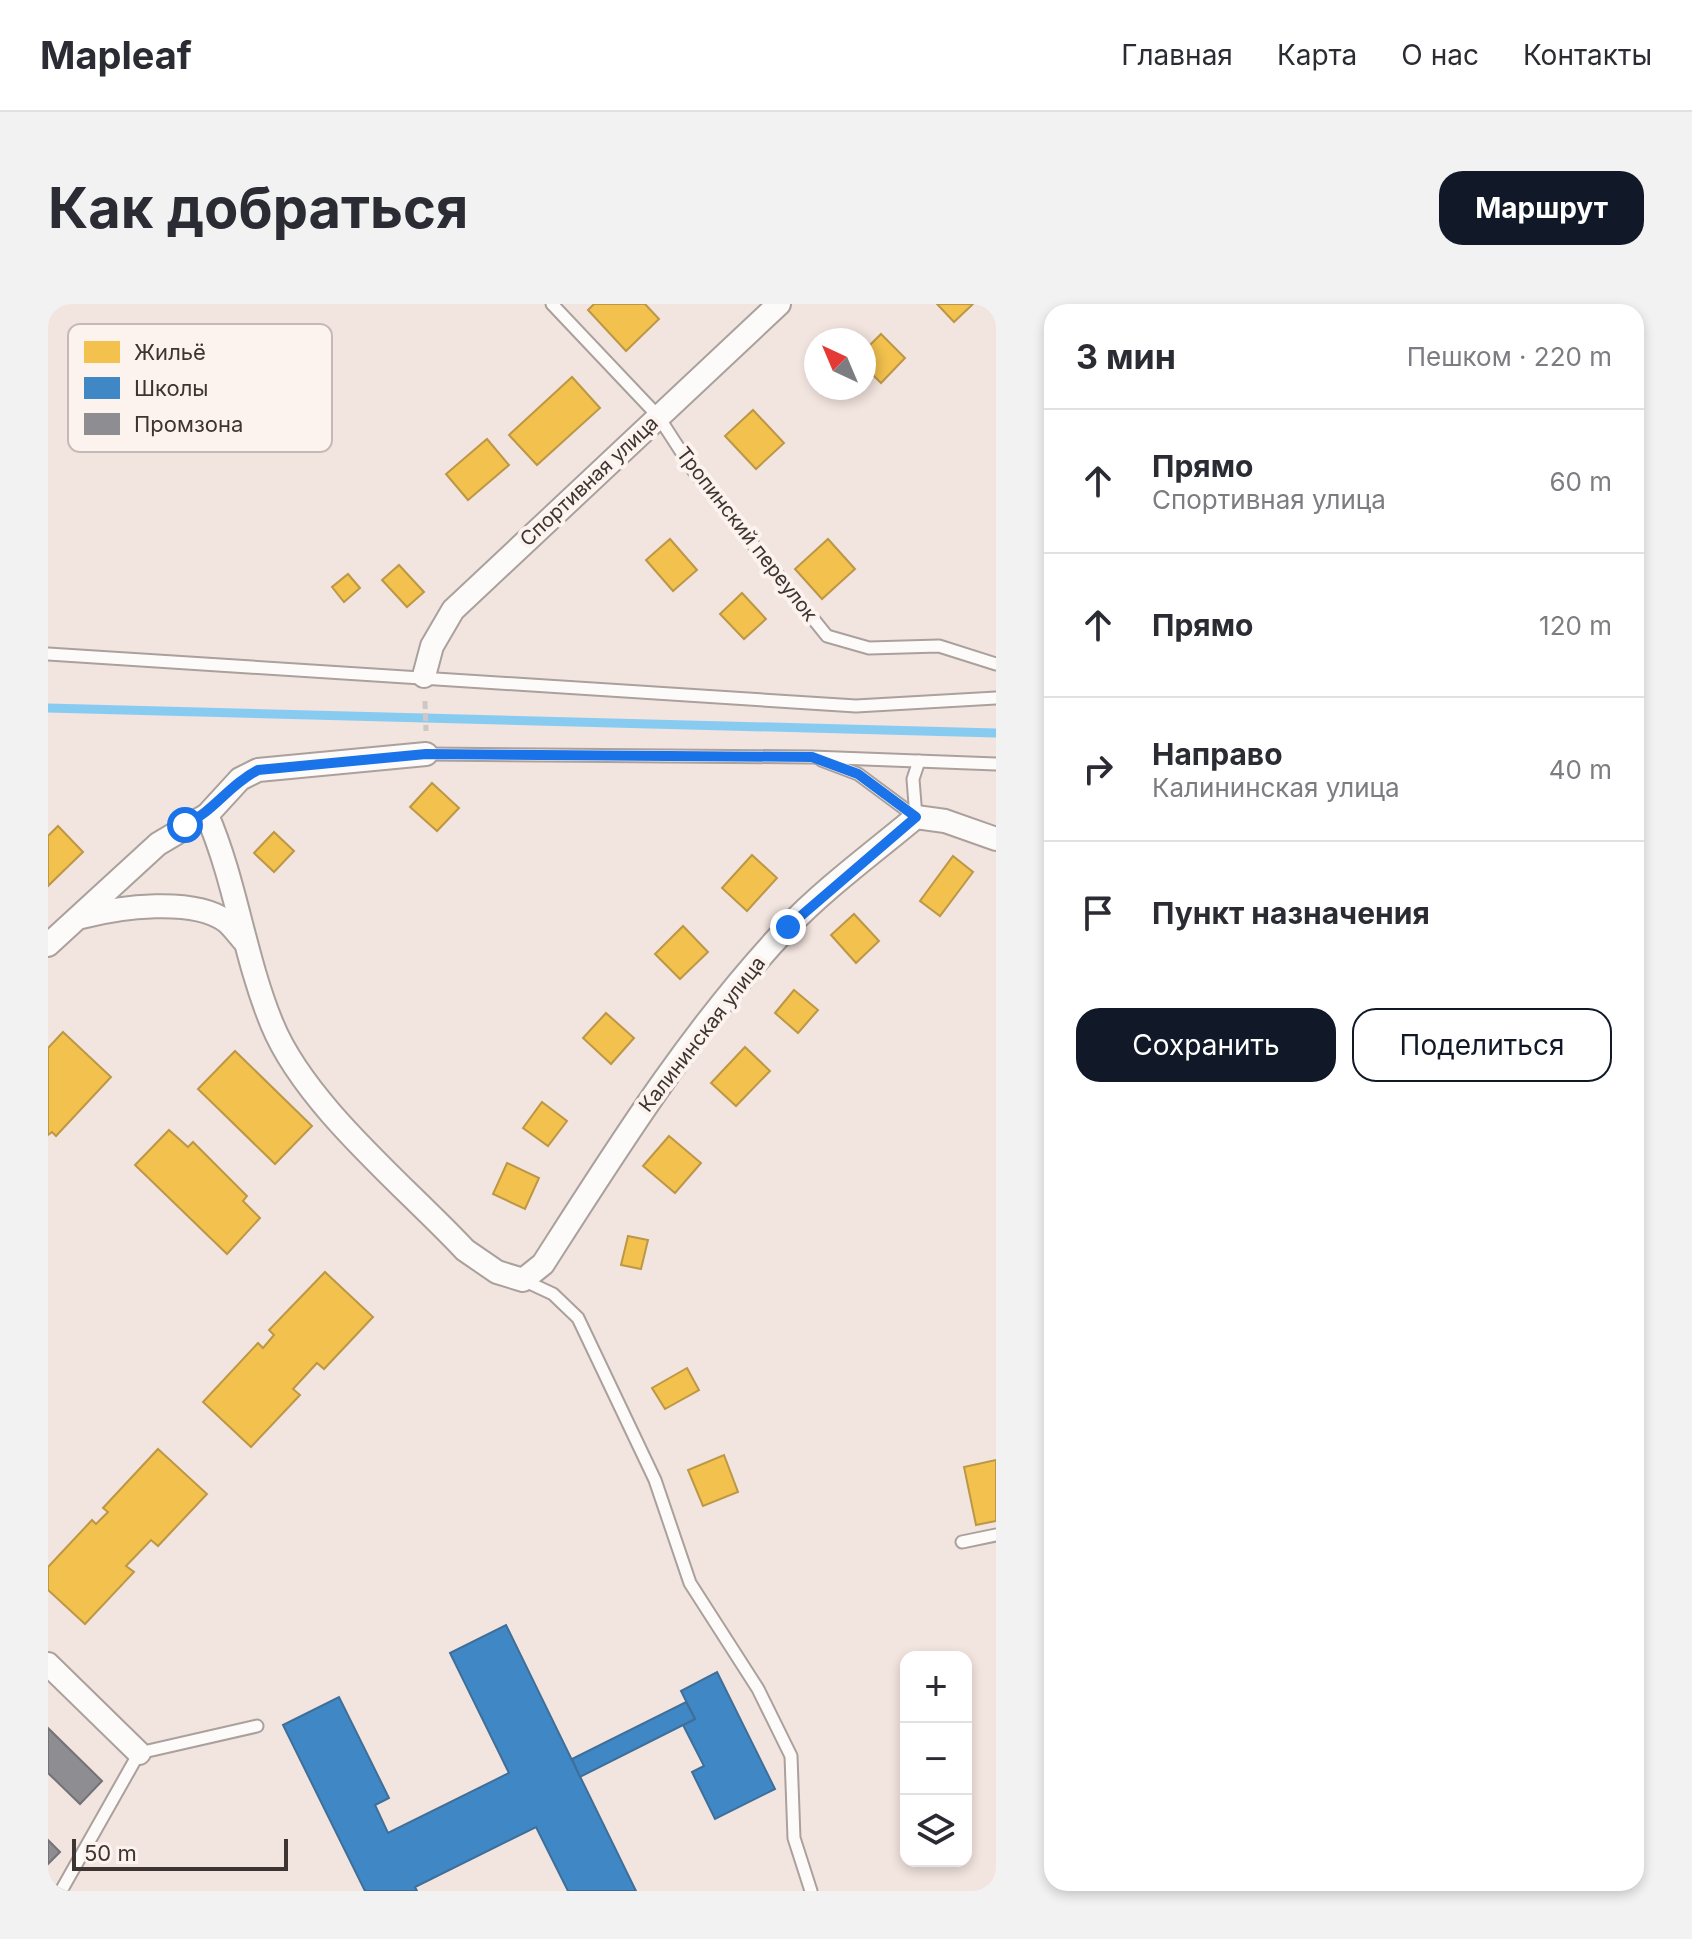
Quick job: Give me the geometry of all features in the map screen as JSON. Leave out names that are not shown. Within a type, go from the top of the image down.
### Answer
[{"type":"street","name":"Спортивная улица","points":[[424,687],[432,646],[453,610],[779,304]]},
{"type":"street","points":[[48,945],[158,844],[207,815],[240,779],[258,770],[426,754]]},
{"type":"street","points":[[207,815],[221,848],[244,941],[272,1026],[302,1078],[465,1250],[497,1272],[523,1280]]},
{"type":"street","points":[[916,817],[945,821],[996,839]]},
{"type":"street","name":"Калининская улица","points":[[523,1280],[543,1264],[650,1098],[698,1033],[788,927],[916,817]]},
{"type":"street","points":[[79,918],[112,909],[200,909],[226,921],[244,941]]},
{"type":"street","points":[[48,1664],[139,1753]]},
{"type":"lane","name":"Тропинский переулок","points":[[552,304],[658,416],[693,470],[827,636],[869,648],[939,646],[996,664]]},
{"type":"lane","points":[[48,654],[424,687],[856,706],[996,698]]},
{"type":"lane","points":[[426,754],[812,757],[996,764]]},
{"type":"lane","points":[[812,757],[858,774],[916,817]]},
{"type":"lane","points":[[916,817],[913,779],[919,761]]},
{"type":"lane","points":[[523,1280],[553,1294],[578,1318],[655,1480],[690,1583],[758,1689],[791,1756],[794,1838],[811,1891]]},
{"type":"lane","points":[[962,1542],[996,1535]]},
{"type":"lane","points":[[61,1891],[139,1753],[257,1726]]},
{"type":"path","points":[[424,687],[426,731]]},
{"type":"building: Жильё","points":[[594,304],[645,304],[659,319],[626,351],[588,310]]},
{"type":"building: Жильё","points":[[937,304],[973,304],[954,322]]},
{"type":"building: Жильё","points":[[881,334],[905,358],[881,383],[876,378],[876,339]]},
{"type":"building: Жильё","points":[[572,377],[600,408],[537,465],[509,435]]},
{"type":"building: Жильё","points":[[753,410],[784,443],[756,469],[725,436]]},
{"type":"building: Жильё","points":[[487,439],[509,465],[468,500],[446,474]]},
{"type":"building: Жильё","points":[[670,539],[697,570],[673,591],[646,560]]},
{"type":"building: Жильё","points":[[828,539],[855,569],[822,599],[795,569]]},
{"type":"building: Жильё","points":[[399,565],[424,592],[407,607],[382,580]]},
{"type":"building: Жильё","points":[[348,574],[360,588],[344,602],[332,587]]},
{"type":"building: Жильё","points":[[742,593],[766,619],[744,639],[720,614]]},
{"type":"building: Жильё","points":[[432,783],[459,808],[437,831],[410,807]]},
{"type":"building: Жильё","points":[[58,826],[83,852],[48,886],[48,836]]},
{"type":"building: Жильё","points":[[274,832],[294,851],[274,872],[254,853]]},
{"type":"building: Жильё","points":[[752,855],[777,878],[747,911],[722,888]]},
{"type":"building: Жильё","points":[[953,856],[973,872],[940,916],[920,901]]},
{"type":"building: Жильё","points":[[854,914],[879,941],[856,963],[831,935]]},
{"type":"building: Жильё","points":[[683,926],[708,952],[680,979],[655,954]]},
{"type":"building: Жильё","points":[[794,990],[818,1010],[798,1033],[775,1013]]},
{"type":"building: Жильё","points":[[606,1013],[634,1038],[611,1064],[583,1038]]},
{"type":"building: Жильё","points":[[63,1032],[111,1077],[56,1136],[52,1132],[48,1135],[48,1048]]},
{"type":"building: Жильё","points":[[745,1047],[770,1071],[736,1106],[711,1083]]},
{"type":"building: Жильё","points":[[235,1051],[312,1126],[275,1164],[198,1089]]},
{"type":"building: Жильё","points":[[542,1102],[567,1121],[548,1146],[523,1128]]},
{"type":"building: Жильё","points":[[169,1130],[188,1147],[193,1142],[247,1196],[243,1201],[260,1218],[227,1254],[135,1165]]},
{"type":"building: Жильё","points":[[669,1136],[701,1163],[675,1193],[643,1166]]},
{"type":"building: Жильё","points":[[507,1163],[539,1178],[525,1209],[493,1194]]},
{"type":"building: Жильё","points":[[628,1236],[648,1240],[641,1269],[621,1265]]},
{"type":"building: Жильё","points":[[325,1272],[373,1317],[324,1369],[317,1363],[293,1389],[300,1395],[251,1447],[203,1402],[258,1343],[263,1348],[274,1335],[269,1330]]},
{"type":"building: Жильё","points":[[687,1368],[699,1390],[665,1409],[652,1388]]},
{"type":"building: Жильё","points":[[158,1449],[207,1494],[158,1546],[151,1540],[126,1566],[134,1572],[85,1624],[48,1590],[48,1567],[92,1520],[96,1524],[108,1512],[103,1508]]},
{"type":"building: Жильё","points":[[724,1455],[738,1492],[703,1506],[688,1470]]},
{"type":"building: Жильё","points":[[996,1460],[996,1521],[976,1525],[964,1467]]},
{"type":"building: Школы","points":[[506,1625],[636,1891],[568,1891],[536,1827],[415,1887],[417,1891],[365,1891],[283,1725],[339,1697],[389,1798],[375,1805],[388,1833],[509,1773],[450,1653]]},
{"type":"building: Школы","points":[[717,1672],[775,1789],[715,1819],[692,1772],[704,1766],[683,1725],[695,1719],[681,1691]]},
{"type":"building: Школы","points":[[686,1702],[695,1719],[580,1777],[572,1759]]},
{"type":"building: Промзона","points":[[48,1728],[102,1781],[80,1804],[48,1773]]},
{"type":"building: Промзона","points":[[48,1840],[60,1852],[48,1864]]},
{"type":"waterway","points":[[48,708],[996,733]]},
{"type":"route","points":[[185,825],[207,815],[240,779],[258,770],[426,754],[812,757],[858,774],[916,817],[788,927]]}]
